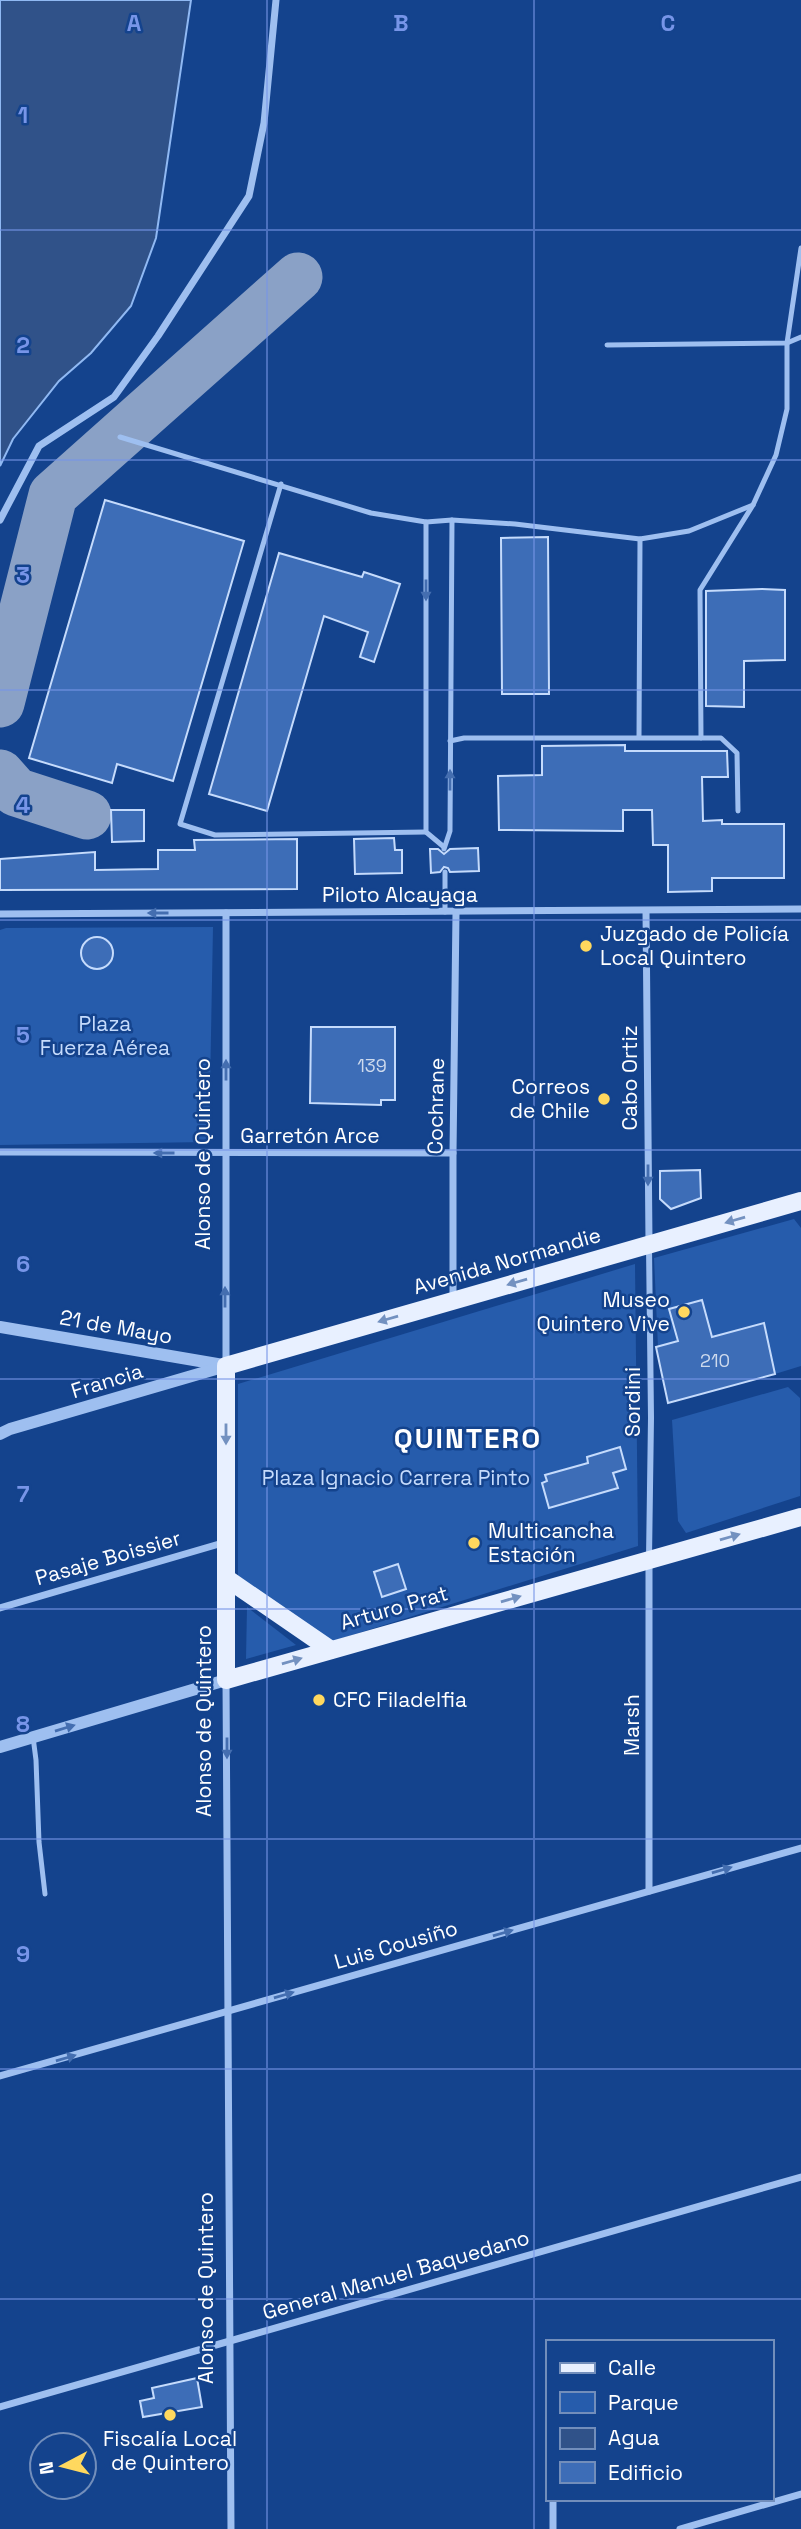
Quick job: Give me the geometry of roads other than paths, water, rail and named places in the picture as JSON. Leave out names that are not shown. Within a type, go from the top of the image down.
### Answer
[{"type":"main road","name":"Avenida Normandie","points":[[226,1366],[801,1201]]},
{"type":"main road","name":"Alonso de Quintero","points":[[226,1366],[226,1680]]},
{"type":"main road","name":"Arturo Prat","points":[[226,1680],[801,1517]]},
{"type":"main road","points":[[226,1578],[331,1650]]},
{"type":"street","points":[[0,520],[39,446],[114,397],[159,336],[249,196],[264,123],[276,0]]},
{"type":"street","name":"Piloto Alcayaga","points":[[0,914],[801,909]]},
{"type":"street","name":"Cabo Ortiz","points":[[646,911],[649,1244]]},
{"type":"street","name":"Alonso de Quintero","points":[[226,913],[226,1366]]},
{"type":"street","name":"Cochrane","points":[[453,1300],[456,913]]},
{"type":"street","name":"Garretón Arce","points":[[0,1152],[453,1153]]},
{"type":"street","name":"Sordini","points":[[649,1244],[649,1560]]},
{"type":"street","name":"21 de Mayo","points":[[0,1326],[226,1366]]},
{"type":"street","name":"Francia","points":[[0,1434],[226,1366]]},
{"type":"street","name":"Pasaje Boissier","points":[[0,1608],[226,1542]]},
{"type":"street","name":"Marsh","points":[[649,1560],[649,1891]]},
{"type":"street","name":"Alonso de Quintero","points":[[226,1680],[231,2529]]},
{"type":"street","name":"Arturo Prat","points":[[0,1747],[226,1680]]},
{"type":"street","name":"Luis Cousiño","points":[[0,2076],[801,1848]]},
{"type":"street","name":"General Manuel Baquedano","points":[[0,2407],[801,2177]]},
{"type":"street","points":[[680,2529],[801,2494]]},
{"type":"street","points":[[552,2501],[553,2529]]},
{"type":"lane","points":[[701,738],[700,590],[753,505],[776,455],[787,409],[787,343],[801,248]]},
{"type":"lane","points":[[607,345],[787,343],[801,337]]},
{"type":"lane","points":[[120,437],[371,513],[426,522],[452,520],[515,523],[640,539],[689,531],[753,505]]},
{"type":"lane","points":[[281,484],[180,824],[215,835],[426,832],[444,848],[450,831],[452,520]]},
{"type":"lane","points":[[426,522],[426,832]]},
{"type":"lane","points":[[639,737],[640,539]]},
{"type":"lane","points":[[450,741],[464,738],[721,738],[737,753],[738,811]]},
{"type":"lane","points":[[444,872],[445,912]]},
{"type":"lane","points":[[33,1737],[38,1842],[45,1894]]},
{"type":"water","points":[[0,0],[191,0],[156,238],[131,306],[91,353],[59,381],[13,439],[0,466]]},
{"type":"place","name":"Juzgado de Policía Local Quintero","points":[[586,946]]},
{"type":"place","name":"Correos de Chile","points":[[604,1099]]},
{"type":"place","name":"Museo Quintero Vive","points":[[684,1312]]},
{"type":"place","name":"Multicancha Estación","points":[[474,1543]]},
{"type":"place","name":"CFC Filadelfia","points":[[319,1700]]},
{"type":"place","name":"Fiscalía Local de Quintero","points":[[170,2415]]},
{"type":"district","name":"QUINTERO","points":[[468,1438]]},
{"type":"park label","name":"Plaza Fuerza Aérea","points":[[105,1036]]},
{"type":"park label","name":"Plaza Ignacio Carrera Pinto","points":[[396,1478]]}]
